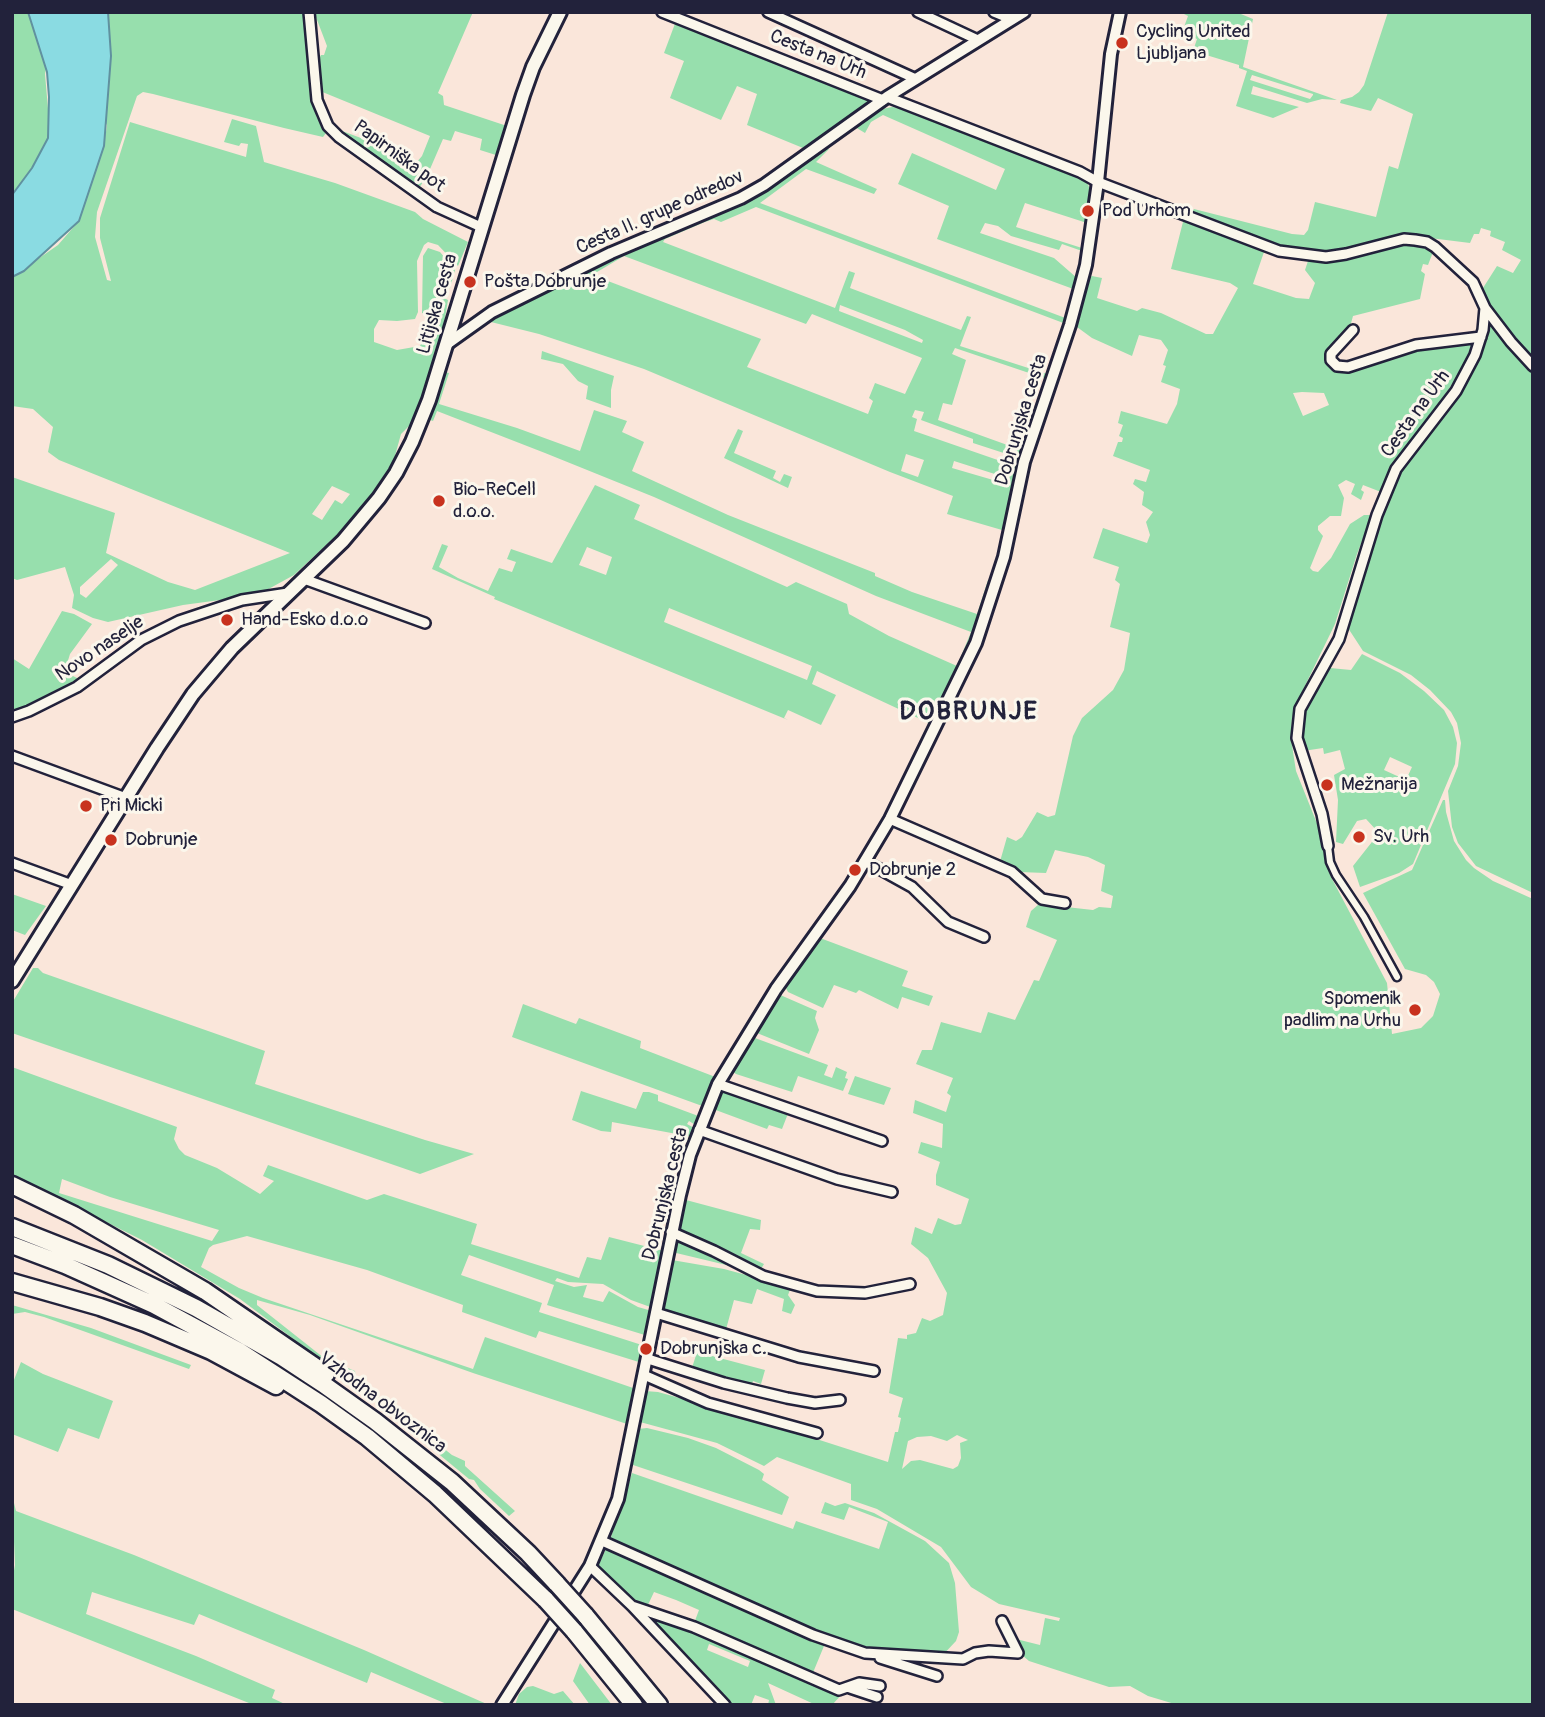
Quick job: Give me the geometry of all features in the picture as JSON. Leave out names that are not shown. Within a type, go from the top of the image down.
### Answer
[{"type":"highway","points":[[12,1185],[85,1221],[205,1291],[288,1346],[362,1400],[375,1421]]},
{"type":"highway","name":"Vzhodna obvoznica","points":[[12,1227],[108,1265],[196,1308],[282,1357],[375,1421],[452,1482],[528,1553],[585,1615],[659,1705]]},
{"type":"highway","name":"Vzhodna obvoznica","points":[[12,1245],[110,1284],[196,1327],[281,1377],[367,1437],[472,1527],[546,1600],[634,1705]]},
{"type":"highway","points":[[12,1282],[100,1307],[200,1346],[275,1385],[339,1426],[367,1437]]},
{"type":"main road","name":"Litijska cesta","points":[[12,981],[169,730],[207,676],[232,648],[344,541],[396,473],[421,422],[533,67],[561,12]]},
{"type":"street","name":"Papirniška pot","points":[[309,12],[317,100],[328,126],[437,207],[481,227]]},
{"type":"street","name":"Cesta na Urh","points":[[662,12],[1279,251],[1326,257],[1404,239],[1427,242],[1473,282],[1485,308],[1481,337],[1466,376],[1396,470],[1377,515],[1339,639],[1300,709],[1297,738],[1322,814],[1328,846]]},
{"type":"street","points":[[768,12],[916,79]]},
{"type":"street","points":[[918,12],[978,40]]},
{"type":"street","points":[[994,12],[1011,19]]},
{"type":"street","name":"Cesta II. grupe odredov","points":[[447,344],[492,312],[611,253],[741,198],[764,185],[885,98],[1024,12]]},
{"type":"street","name":"Dobrunjska cesta","points":[[502,1705],[590,1566],[618,1499],[648,1359],[671,1232],[690,1155],[718,1084],[776,989],[850,886],[890,819],[963,673],[984,621],[1004,557],[1026,455],[1070,325],[1081,282],[1098,182],[1109,72],[1120,12]]},
{"type":"street","points":[[1485,308],[1533,366]]},
{"type":"street","points":[[1353,330],[1331,354],[1333,364],[1348,366],[1416,345],[1481,337]]},
{"type":"street","points":[[304,579],[425,623]]},
{"type":"street","name":"Novo naselje","points":[[12,717],[77,687],[141,640],[179,621],[242,600],[288,593]]},
{"type":"street","points":[[12,756],[127,798]]},
{"type":"street","points":[[890,819],[1012,872],[1042,899],[1065,903]]},
{"type":"street","points":[[1328,846],[1330,862],[1336,875],[1364,917],[1397,976]]},
{"type":"street","points":[[865,861],[912,887],[948,922],[984,937]]},
{"type":"street","points":[[12,863],[72,885]]},
{"type":"street","points":[[718,1084],[882,1141]]},
{"type":"street","points":[[699,1130],[837,1179],[892,1192]]},
{"type":"street","points":[[671,1232],[763,1276],[817,1291],[865,1293],[910,1284]]},
{"type":"street","points":[[656,1313],[799,1357],[874,1371]]},
{"type":"street","points":[[648,1359],[787,1398],[815,1403],[840,1400]]},
{"type":"street","points":[[644,1375],[708,1403],[817,1433]]},
{"type":"street","points":[[602,1541],[813,1635],[937,1676]]},
{"type":"street","points":[[590,1566],[632,1606],[725,1705]]},
{"type":"street","points":[[632,1606],[694,1628],[839,1690],[859,1683],[880,1686]]},
{"type":"street","points":[[865,1653],[963,1659],[975,1653],[989,1651],[1018,1654],[1002,1621]]},
{"type":"street","points":[[850,1688],[877,1697]]},
{"type":"green space","points":[[12,12],[30,12],[47,64],[45,74],[50,132],[46,147],[12,199]]},
{"type":"green space","points":[[102,12],[304,12],[313,105],[326,133],[323,137],[143,92],[137,96],[97,212],[95,237],[107,280],[111,281],[100,238],[100,218],[130,122],[246,157],[248,144],[241,143],[239,146],[224,142],[232,119],[256,126],[264,162],[335,183],[415,212],[423,219],[468,242],[458,266],[438,245],[428,242],[424,245],[417,261],[418,312],[415,319],[379,320],[374,329],[374,342],[397,350],[420,346],[429,329],[429,316],[422,313],[423,256],[428,248],[440,252],[455,270],[444,298],[448,300],[444,324],[417,414],[401,434],[393,463],[354,519],[294,575],[263,592],[183,605],[108,622],[72,608],[74,595],[65,567],[17,580],[12,578],[12,477],[115,513],[106,553],[168,582],[195,590],[290,553],[59,460],[48,452],[53,427],[33,409],[12,406],[12,277],[58,245],[78,222],[106,132],[107,125],[102,115]],"holes":[[[332,486],[350,494],[342,504],[335,500],[322,520],[312,514]],[[111,559],[118,565],[86,598],[80,594],[80,587]]]},
{"type":"green space","points":[[314,12],[473,12],[438,93],[443,96],[444,105],[507,126],[499,156],[480,150],[482,139],[455,131],[451,141],[443,139],[419,188],[349,139],[337,129],[382,146],[416,163],[422,156],[430,136],[320,91],[319,59],[324,55],[327,46]]},
{"type":"green space","points":[[1180,12],[1236,12],[1253,19],[1243,67],[1337,100],[1322,99],[1307,103],[1253,86],[1251,94],[1299,107],[1273,118],[1236,106],[1247,71],[1239,68],[1239,65],[1193,51],[1197,39],[1190,36],[1192,29],[1184,27],[1188,16]],"holes":[[[1252,75],[1313,94],[1310,99],[1250,80]]]},
{"type":"green space","points":[[1388,12],[1533,12],[1533,362],[1495,317],[1483,288],[1497,266],[1513,273],[1521,260],[1502,250],[1505,242],[1490,236],[1491,231],[1481,228],[1470,243],[1406,235],[1346,250],[1302,251],[1261,240],[1192,212],[1194,209],[1304,235],[1308,230],[1315,202],[1376,217],[1389,166],[1398,169],[1413,114],[1378,98],[1371,111],[1340,103],[1359,92],[1364,85]]},
{"type":"green space","points":[[676,21],[872,100],[803,148],[747,125],[757,94],[737,86],[721,120],[670,98],[684,61],[664,53]]},
{"type":"green space","points":[[892,107],[908,109],[1083,178],[1091,192],[1087,223],[1025,203],[1016,227],[1082,248],[1082,251],[1062,244],[1059,250],[1011,236],[998,226],[985,223],[980,233],[1054,258],[1077,278],[1076,290],[937,239],[949,206],[898,184],[912,153],[996,190],[1005,169],[883,115],[871,122],[865,133],[855,127],[877,110]]},
{"type":"green space","points":[[825,148],[829,149],[816,162],[877,189],[874,194],[806,169],[760,203],[1068,319],[1066,324],[756,207],[721,222],[714,219],[705,222],[663,242],[835,308],[849,271],[855,273],[850,288],[961,330],[967,316],[971,317],[960,346],[1050,375],[1048,379],[955,348],[952,354],[966,360],[952,405],[943,403],[938,420],[1024,451],[1005,529],[947,514],[953,496],[644,369],[539,334],[487,321],[656,237],[736,206],[764,191]],"holes":[[[624,256],[806,324],[812,314],[922,358],[905,394],[875,383],[869,398],[873,401],[868,414],[747,367],[761,339],[592,275]],[[840,305],[905,330],[923,340],[922,343],[839,311]],[[915,410],[924,412],[921,420],[973,439],[973,443],[1016,457],[1015,466],[914,431],[917,419],[912,417]],[[906,454],[924,460],[918,477],[901,471]],[[954,461],[1001,476],[1000,482],[952,468]]]},
{"type":"green space","points":[[1184,218],[1264,252],[1253,284],[1296,298],[1309,299],[1315,283],[1305,270],[1308,261],[1327,261],[1407,241],[1426,246],[1433,252],[1428,265],[1423,264],[1421,271],[1425,274],[1420,299],[1353,316],[1350,327],[1330,349],[1335,368],[1415,348],[1473,342],[1463,367],[1391,468],[1381,492],[1363,485],[1361,500],[1351,494],[1355,484],[1346,480],[1338,485],[1344,498],[1341,516],[1330,516],[1318,526],[1323,536],[1310,568],[1318,572],[1331,558],[1350,524],[1364,515],[1372,515],[1335,624],[1292,718],[1291,739],[1296,771],[1320,831],[1331,877],[1387,983],[1392,1034],[1421,1028],[1433,1016],[1440,994],[1434,982],[1426,975],[1405,969],[1363,893],[1412,870],[1443,800],[1454,841],[1466,860],[1493,881],[1533,899],[1533,1705],[1178,1705],[1148,1696],[1130,1686],[1109,1687],[1029,1661],[1022,1655],[1016,1639],[1040,1645],[1045,1618],[1059,1621],[1060,1618],[999,1604],[971,1587],[941,1547],[877,1509],[851,1500],[851,1484],[777,1457],[764,1466],[717,1443],[640,1422],[645,1391],[658,1392],[748,1417],[888,1462],[895,1432],[898,1432],[901,1418],[898,1417],[903,1398],[889,1393],[898,1338],[907,1339],[907,1335],[916,1333],[922,1318],[930,1321],[943,1315],[947,1293],[928,1258],[911,1244],[915,1227],[932,1234],[938,1218],[955,1225],[961,1224],[969,1199],[936,1185],[940,1162],[918,1153],[921,1142],[942,1148],[943,1124],[913,1113],[915,1100],[946,1112],[951,1096],[947,1093],[953,1078],[916,1064],[922,1050],[932,1050],[941,1022],[981,1033],[988,1012],[1015,1020],[1034,980],[1039,981],[1057,940],[1026,927],[1031,911],[1039,904],[1093,910],[1099,907],[1111,908],[1113,896],[1101,891],[1105,865],[1088,857],[1055,850],[1046,873],[1019,872],[999,865],[1007,837],[1016,841],[1022,837],[1037,812],[1048,817],[1055,815],[1073,736],[1082,718],[1113,690],[1124,670],[1130,633],[1110,627],[1120,584],[1115,580],[1119,567],[1093,558],[1103,528],[1147,543],[1150,535],[1146,522],[1153,512],[1142,505],[1144,492],[1133,484],[1135,479],[1146,482],[1150,470],[1113,456],[1118,442],[1122,442],[1123,438],[1119,436],[1123,425],[1118,423],[1121,411],[1167,424],[1177,404],[1180,389],[1161,382],[1168,350],[1161,340],[1139,335],[1132,356],[1092,338],[1077,327],[1076,323],[1089,278],[1092,276],[1102,278],[1097,298],[1137,311],[1142,308],[1161,313],[1206,334],[1213,334],[1238,288],[1230,283],[1171,269]],"holes":[[[1293,393],[1324,393],[1329,405],[1303,416]],[[957,1435],[968,1440],[960,1443],[961,1458],[958,1466],[953,1469],[920,1460],[911,1461],[902,1469],[908,1441],[931,1436],[947,1441]]]},
{"type":"green space","points":[[1489,324],[1492,324],[1533,370],[1533,893],[1476,866],[1458,843],[1452,827],[1448,791],[1458,766],[1461,743],[1457,723],[1451,712],[1411,675],[1363,651],[1348,628],[1380,522],[1402,471],[1469,378],[1478,360]]},
{"type":"green space","points":[[542,351],[614,376],[611,408],[586,399],[588,386],[578,381],[563,364],[541,359]]},
{"type":"green space","points":[[445,372],[449,373],[439,404],[580,451],[594,410],[627,421],[622,432],[644,442],[632,471],[728,515],[875,573],[875,576],[912,592],[977,614],[988,580],[991,587],[978,626],[933,725],[817,671],[812,684],[836,695],[821,725],[788,710],[784,718],[788,720],[494,599],[495,597],[432,569],[442,544],[448,546],[439,567],[488,591],[499,568],[512,572],[516,562],[507,559],[511,549],[552,563],[595,485],[640,505],[634,519],[787,587],[796,582],[847,604],[849,614],[889,636],[957,666],[971,632],[876,596],[654,497],[545,453],[437,411],[433,421],[430,420]],"holes":[[[587,547],[612,557],[606,575],[579,565]],[[669,608],[812,666],[807,680],[664,622]]]},
{"type":"green space","points":[[738,429],[743,431],[734,453],[776,471],[773,478],[780,482],[784,474],[792,477],[788,488],[724,458]]},
{"type":"green space","points":[[62,611],[92,624],[70,654],[66,667],[69,674],[81,682],[12,715],[12,658],[29,669]]},
{"type":"green space","points":[[1362,654],[1400,673],[1444,710],[1453,727],[1457,743],[1455,764],[1413,864],[1399,873],[1360,887],[1353,866],[1379,833],[1366,819],[1357,821],[1343,844],[1336,842],[1338,800],[1334,775],[1345,769],[1340,750],[1324,754],[1323,748],[1303,751],[1302,741],[1306,710],[1330,668],[1351,670]],"holes":[[[1390,757],[1412,767],[1406,780],[1384,770]]]},
{"type":"green space","points":[[12,894],[46,906],[25,935],[12,930]]},
{"type":"green space","points":[[820,938],[908,971],[902,986],[933,996],[929,1006],[902,997],[898,1009],[859,990],[856,993],[834,985],[823,1008],[788,992],[785,986]]},
{"type":"green space","points":[[33,968],[265,1051],[255,1084],[474,1154],[420,1174],[12,1033],[12,1003]]},
{"type":"green space","points":[[778,994],[817,1011],[815,1018],[819,1030],[809,1054],[757,1033],[756,1028]]},
{"type":"green space","points":[[523,1004],[576,1024],[579,1018],[641,1041],[640,1048],[718,1078],[705,1107],[512,1037]]},
{"type":"green space","points":[[755,1038],[828,1065],[824,1075],[832,1078],[836,1067],[847,1072],[845,1078],[848,1079],[843,1091],[798,1076],[792,1092],[736,1074],[732,1071],[733,1066],[749,1039]]},
{"type":"green space","points":[[12,1067],[177,1127],[174,1139],[185,1155],[217,1168],[260,1194],[274,1181],[263,1176],[268,1165],[367,1200],[384,1194],[477,1224],[471,1244],[579,1278],[587,1257],[601,1260],[609,1237],[664,1251],[653,1308],[631,1300],[603,1284],[568,1282],[557,1278],[555,1281],[574,1287],[587,1285],[583,1297],[603,1302],[609,1291],[638,1307],[652,1311],[648,1336],[547,1305],[554,1285],[469,1255],[461,1275],[542,1303],[539,1312],[645,1346],[642,1363],[539,1331],[536,1338],[462,1312],[463,1305],[367,1270],[247,1236],[213,1245],[201,1267],[263,1298],[473,1369],[485,1337],[636,1389],[630,1425],[310,1315],[257,1300],[257,1305],[324,1358],[355,1371],[356,1379],[452,1455],[465,1461],[465,1466],[515,1511],[509,1516],[474,1480],[469,1479],[351,1382],[240,1299],[142,1240],[12,1175]],"holes":[[[62,1179],[110,1197],[219,1230],[212,1241],[59,1193]]]},
{"type":"green space","points":[[855,1076],[891,1088],[884,1105],[848,1094]]},
{"type":"green space","points":[[721,1090],[789,1111],[782,1129],[769,1125],[767,1129],[713,1109]]},
{"type":"green space","points":[[581,1091],[636,1109],[643,1092],[649,1092],[658,1095],[658,1101],[701,1117],[697,1126],[689,1121],[687,1124],[696,1129],[693,1137],[612,1122],[611,1132],[601,1131],[572,1120]]},
{"type":"green space","points":[[686,1200],[761,1220],[760,1230],[750,1229],[741,1253],[764,1264],[761,1269],[681,1235],[678,1230]]},
{"type":"green space","points":[[681,1241],[693,1244],[743,1269],[672,1252],[674,1245]]},
{"type":"green space","points":[[672,1260],[724,1269],[791,1287],[788,1295],[795,1305],[791,1314],[782,1311],[784,1299],[757,1289],[752,1304],[734,1300],[725,1333],[661,1308]]},
{"type":"green space","points":[[12,1305],[91,1328],[191,1365],[189,1369],[44,1317],[25,1312],[12,1314]]},
{"type":"green space","points":[[697,1352],[765,1370],[761,1384],[753,1381],[751,1386],[691,1371]]},
{"type":"green space","points":[[21,1362],[43,1374],[113,1401],[99,1439],[68,1428],[58,1452],[12,1434],[12,1385]]},
{"type":"green space","points":[[647,1428],[716,1448],[759,1470],[764,1474],[762,1480],[789,1497],[782,1515],[633,1465],[632,1454],[638,1429]]},
{"type":"green space","points":[[632,1473],[793,1529],[796,1521],[879,1549],[888,1522],[849,1507],[844,1520],[821,1513],[825,1502],[835,1506],[845,1503],[874,1513],[925,1541],[949,1563],[955,1583],[959,1632],[956,1641],[941,1657],[864,1650],[839,1642],[610,1540]]},
{"type":"green space","points":[[12,1495],[16,1511],[134,1555],[489,1705],[449,1705],[371,1672],[367,1683],[199,1614],[194,1625],[92,1592],[86,1614],[275,1690],[272,1698],[287,1705],[254,1705],[12,1609],[15,1565]]},
{"type":"green space","points":[[607,1547],[823,1642],[824,1646],[812,1675],[693,1626],[699,1610],[676,1600],[654,1592],[647,1607],[630,1600],[597,1568]]},
{"type":"green space","points":[[644,1615],[674,1622],[802,1679],[843,1693],[832,1705],[816,1705],[768,1683],[776,1705],[768,1705],[769,1700],[755,1695],[751,1705],[727,1705]],"holes":[[[709,1644],[750,1661],[748,1667],[707,1650]]]},
{"type":"green space","points":[[580,1663],[612,1705],[590,1705],[573,1681]]},
{"type":"green space","points":[[533,1686],[554,1694],[563,1691],[575,1705],[515,1705],[519,1694],[527,1687]]},
{"type":"water","points":[[28,12],[108,12],[111,56],[104,146],[79,221],[24,271],[12,277],[12,195],[32,168],[48,138],[47,72]]},
{"type":"place","name":"Cycling United Ljubljana","points":[[1122,43]]},
{"type":"place","name":"Pod Urhom","points":[[1088,211]]},
{"type":"place","name":"Pošta Dobrunje","points":[[470,282]]},
{"type":"place","name":"Bio-ReCell d.o.o.","points":[[439,501]]},
{"type":"place","name":"Hand-Esko d.o.o","points":[[227,620]]},
{"type":"place","name":"Mežnarija","points":[[1327,785]]},
{"type":"place","name":"Pri Micki","points":[[86,806]]},
{"type":"place","name":"Sv. Urh","points":[[1359,837]]},
{"type":"place","name":"Dobrunje","points":[[111,840]]},
{"type":"place","name":"Dobrunje 2","points":[[855,870]]},
{"type":"place","name":"Spomenik padlim na Urhu","points":[[1415,1010]]},
{"type":"place","name":"Dobrunjska c.","points":[[646,1349]]},
{"type":"district","name":"DOBRUNJE","points":[[969,712]]}]
